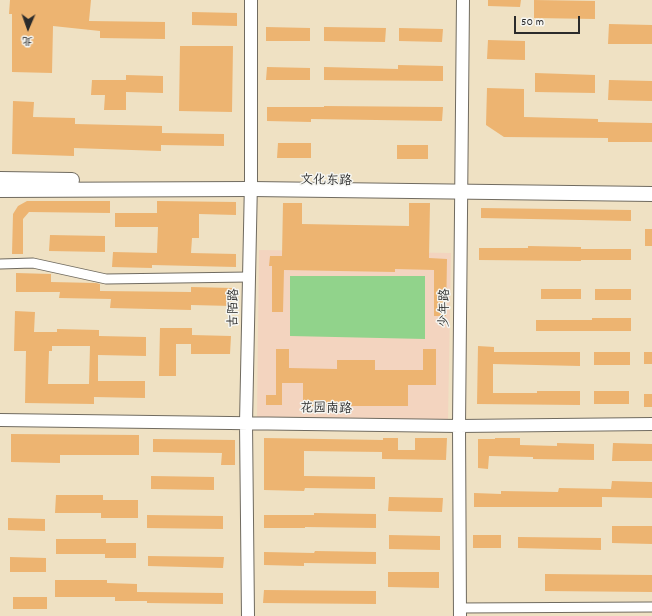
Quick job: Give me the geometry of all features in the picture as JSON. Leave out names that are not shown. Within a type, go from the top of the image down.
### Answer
[{"type":"main road","name":"文化东路","points":[[0,179],[462,188],[652,186]]},
{"type":"main road","points":[[0,190],[251,185]]},
{"type":"main road","points":[[462,188],[652,194]]},
{"type":"street","name":"古陌路","points":[[248,616],[246,423],[251,185],[251,0]]},
{"type":"street","name":"少年路","points":[[460,612],[459,426],[463,0]]},
{"type":"street","points":[[0,264],[33,263],[106,279],[249,277]]},
{"type":"street","name":"花园南路","points":[[0,420],[459,426],[652,424]]},
{"type":"street","points":[[460,612],[652,608]]},
{"type":"shaded area","points":[[259,250],[451,253],[448,420],[257,417]]},
{"type":"green space","points":[[290,276],[425,276],[425,339],[290,336]]},
{"type":"building","points":[[10,0],[91,0],[89,21],[165,22],[165,39],[100,38],[100,31],[53,26],[52,73],[12,72],[12,14],[9,14]]},
{"type":"building","points":[[488,0],[521,0],[520,7],[488,6]]},
{"type":"building","points":[[534,0],[595,1],[595,19],[534,18]]},
{"type":"building","points":[[192,12],[237,13],[237,26],[192,25]]},
{"type":"building","points":[[609,24],[652,25],[652,44],[608,44]]},
{"type":"building","points":[[266,27],[310,28],[310,41],[266,41]]},
{"type":"building","points":[[324,27],[386,28],[385,42],[324,41]]},
{"type":"building","points":[[399,28],[443,29],[442,42],[399,41]]},
{"type":"building","points":[[488,40],[525,41],[525,60],[487,59]]},
{"type":"building","points":[[180,46],[233,46],[232,112],[179,111]]},
{"type":"building","points":[[398,65],[443,66],[443,81],[324,80],[324,67],[398,69]]},
{"type":"building","points":[[267,67],[310,68],[310,80],[266,80]]},
{"type":"building","points":[[535,73],[595,75],[595,93],[535,92]]},
{"type":"building","points":[[126,75],[163,76],[163,93],[126,92],[126,110],[104,110],[105,95],[91,95],[92,80],[126,80]]},
{"type":"building","points":[[609,80],[652,81],[652,101],[608,100]]},
{"type":"building","points":[[487,88],[524,89],[524,117],[598,119],[598,122],[652,123],[652,142],[608,142],[608,138],[504,137],[486,125]]},
{"type":"building","points":[[13,101],[34,102],[33,117],[75,118],[75,124],[162,126],[162,133],[224,134],[224,146],[161,145],[161,151],[74,148],[74,156],[12,154]]},
{"type":"building","points":[[267,107],[443,107],[442,121],[311,119],[311,122],[267,121]]},
{"type":"building","points":[[278,143],[311,143],[311,158],[277,158]]},
{"type":"building","points":[[397,145],[428,145],[428,159],[397,159]]},
{"type":"building","points":[[27,201],[110,201],[110,213],[29,212],[23,219],[23,254],[12,254],[13,214],[18,206]]},
{"type":"building","points":[[157,201],[236,202],[236,215],[199,214],[199,238],[192,238],[191,253],[236,254],[236,267],[152,265],[152,268],[112,267],[113,252],[157,253],[158,227],[115,227],[115,213],[157,213]]},
{"type":"building","points":[[283,203],[302,203],[302,224],[409,226],[409,203],[430,203],[429,258],[447,259],[446,316],[434,316],[434,270],[395,269],[395,272],[284,270],[283,312],[272,312],[272,266],[269,266],[270,256],[282,256]]},
{"type":"building","points":[[481,208],[631,210],[631,221],[481,218]]},
{"type":"building","points":[[645,229],[652,229],[652,246],[645,246]]},
{"type":"building","points":[[50,235],[105,236],[105,252],[49,251]]},
{"type":"building","points":[[528,246],[581,247],[581,249],[631,249],[631,260],[479,260],[479,248],[528,248]]},
{"type":"building","points":[[16,273],[51,274],[51,282],[96,283],[100,284],[100,291],[191,292],[191,287],[232,288],[232,306],[191,305],[191,310],[110,308],[111,299],[59,298],[60,292],[16,292]]},
{"type":"building","points":[[541,289],[581,289],[581,299],[541,299]]},
{"type":"building","points":[[595,289],[631,289],[631,300],[595,300]]},
{"type":"building","points":[[15,311],[35,312],[34,332],[57,332],[57,329],[99,330],[99,336],[146,337],[146,356],[98,355],[98,381],[145,381],[145,398],[94,397],[94,404],[25,403],[26,351],[14,351]],"holes":[[[52,346],[90,346],[89,384],[48,384],[49,351],[52,351]]]},
{"type":"building","points":[[592,318],[631,318],[631,331],[536,331],[536,320],[592,320]]},
{"type":"building","points":[[160,328],[192,328],[192,335],[231,336],[230,354],[191,354],[191,344],[176,344],[176,376],[159,376]]},
{"type":"building","points":[[478,346],[494,347],[494,352],[580,352],[580,366],[493,364],[493,393],[580,391],[580,405],[477,404]]},
{"type":"building","points":[[276,349],[289,349],[289,368],[337,369],[337,360],[375,360],[375,370],[423,370],[423,349],[436,349],[436,385],[408,385],[408,406],[303,406],[303,383],[282,383],[282,405],[266,405],[266,395],[276,395]]},
{"type":"building","points":[[594,352],[630,352],[630,365],[594,365]]},
{"type":"building","points":[[644,352],[652,352],[652,364],[644,364]]},
{"type":"building","points":[[594,391],[629,391],[629,404],[594,404]]},
{"type":"building","points":[[644,394],[652,394],[652,407],[644,407]]},
{"type":"building","points":[[11,434],[139,435],[139,455],[60,455],[60,463],[11,462]]},
{"type":"building","points":[[264,438],[383,440],[383,438],[398,438],[398,450],[415,450],[415,438],[447,438],[446,460],[382,459],[382,452],[304,451],[304,476],[375,477],[375,489],[305,488],[304,491],[264,490]]},
{"type":"building","points":[[520,438],[520,445],[557,446],[557,443],[594,444],[594,460],[533,459],[533,457],[489,456],[488,469],[478,468],[478,439]]},
{"type":"building","points":[[153,439],[235,440],[235,465],[221,465],[222,453],[153,452]]},
{"type":"building","points":[[613,443],[652,444],[652,461],[612,461]]},
{"type":"building","points":[[151,476],[214,477],[214,490],[151,489]]},
{"type":"building","points":[[612,481],[652,482],[652,498],[602,497],[602,507],[474,507],[474,493],[501,494],[501,491],[558,492],[559,488],[611,489]]},
{"type":"building","points":[[56,495],[103,495],[103,500],[138,500],[138,518],[101,518],[101,513],[55,513]]},
{"type":"building","points":[[389,497],[443,498],[442,512],[388,511]]},
{"type":"building","points":[[314,513],[376,514],[376,528],[264,528],[264,515],[314,515]]},
{"type":"building","points":[[147,515],[223,516],[223,529],[147,528]]},
{"type":"building","points":[[8,518],[45,519],[45,531],[8,530]]},
{"type":"building","points":[[612,526],[652,526],[652,544],[612,543]]},
{"type":"building","points":[[389,535],[440,536],[440,550],[389,549]]},
{"type":"building","points":[[473,535],[501,535],[501,548],[473,548]]},
{"type":"building","points":[[518,537],[601,538],[601,550],[518,548]]},
{"type":"building","points":[[56,539],[106,539],[106,543],[136,543],[136,558],[105,558],[105,554],[56,554]]},
{"type":"building","points":[[315,551],[376,552],[376,564],[304,563],[304,566],[264,565],[264,552],[314,553]]},
{"type":"building","points":[[148,556],[224,557],[223,568],[148,566]]},
{"type":"building","points":[[10,557],[46,558],[46,572],[10,572]]},
{"type":"building","points":[[388,572],[439,572],[439,588],[388,587]]},
{"type":"building","points":[[545,574],[652,575],[652,592],[545,591]]},
{"type":"building","points":[[55,580],[107,580],[107,583],[137,584],[137,592],[223,593],[223,604],[115,601],[115,597],[55,597]]},
{"type":"building","points":[[264,590],[376,591],[376,604],[263,603]]},
{"type":"building","points":[[13,597],[47,597],[47,609],[13,609]]}]
